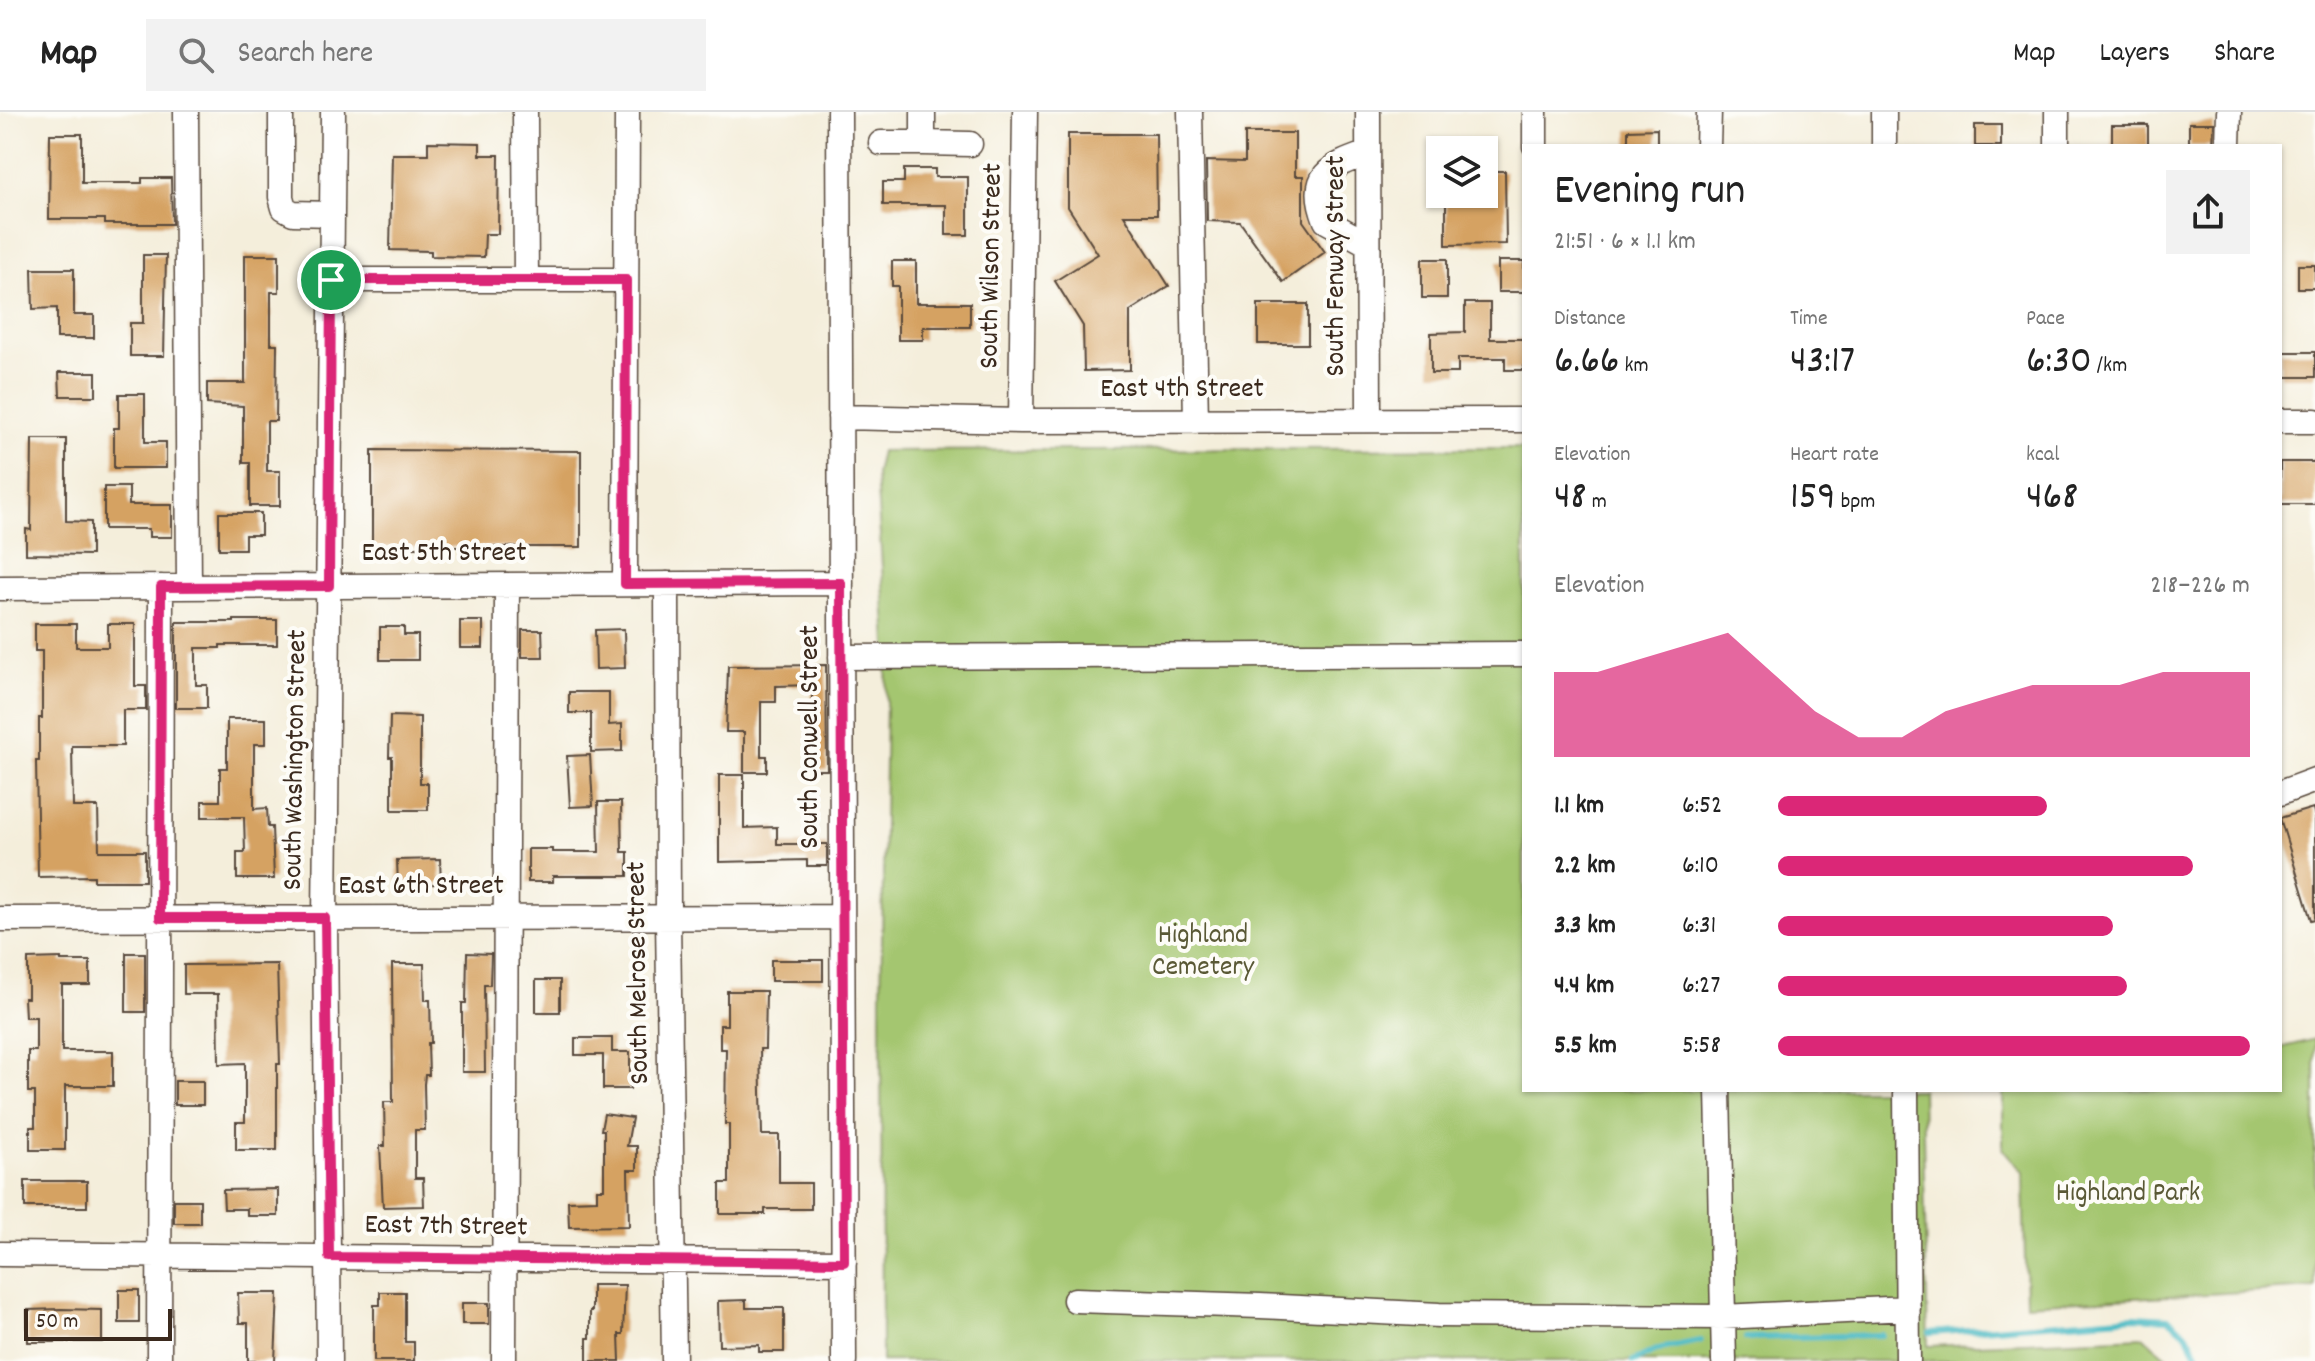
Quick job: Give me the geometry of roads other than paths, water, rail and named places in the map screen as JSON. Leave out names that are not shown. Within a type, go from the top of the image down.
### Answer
[{"type":"street","points":[[186,112],[189,587]]},
{"type":"street","points":[[281,112],[281,197],[284,208],[293,213],[332,214]]},
{"type":"street","name":"South Washington Street","points":[[329,1361],[325,918],[333,112]]},
{"type":"street","points":[[525,112],[526,280]]},
{"type":"street","points":[[625,584],[627,112]]},
{"type":"street","name":"South Conwell Street","points":[[839,112],[844,1361]]},
{"type":"street","points":[[923,112],[923,143]]},
{"type":"street","name":"South Wilson Street","points":[[1021,421],[1025,112]]},
{"type":"street","points":[[1190,112],[1196,421]]},
{"type":"street","name":"South Fenway Street","points":[[1368,112],[1369,420]]},
{"type":"street","points":[[1535,112],[1535,144]]},
{"type":"street","points":[[1708,144],[1709,112]]},
{"type":"street","points":[[1884,112],[1884,144]]},
{"type":"street","points":[[2057,112],[2057,144]]},
{"type":"street","points":[[2228,144],[2229,112]]},
{"type":"street","points":[[881,143],[970,144]]},
{"type":"street","points":[[1368,153],[1335,165],[1325,174],[1320,186],[1319,203],[1326,221],[1368,244]]},
{"type":"street","points":[[331,280],[626,280]]},
{"type":"street","name":"East 4th Street","points":[[840,417],[1021,421],[1522,420]]},
{"type":"street","points":[[2282,421],[2315,421]]},
{"type":"street","name":"East 5th Street","points":[[0,588],[841,583]]},
{"type":"street","name":"South Melrose Street","points":[[667,584],[674,1361]]},
{"type":"street","points":[[504,1361],[507,585]]},
{"type":"street","points":[[159,1361],[161,587]]},
{"type":"street","points":[[841,657],[1522,654]]},
{"type":"street","points":[[2282,792],[2315,780]]},
{"type":"street","name":"East 6th Street","points":[[0,919],[842,917]]},
{"type":"street","points":[[1718,1092],[1724,1361]]},
{"type":"street","points":[[1906,1092],[1908,1361]]},
{"type":"street","name":"East 7th Street","points":[[0,1254],[844,1262]]},
{"type":"street","points":[[1075,1300],[1439,1315],[1722,1317],[1908,1308]]},
{"type":"waterway","points":[[1930,1333],[2134,1317],[2169,1319],[2187,1334],[2201,1361]]},
{"type":"waterway","points":[[1746,1338],[1882,1335]]},
{"type":"waterway","points":[[1633,1361],[1659,1349],[1700,1341]]},
{"type":"park label","name":"Highland Cemetery","points":[[1203,953]]},
{"type":"park label","name":"Highland Park","points":[[2128,1195]]}]
